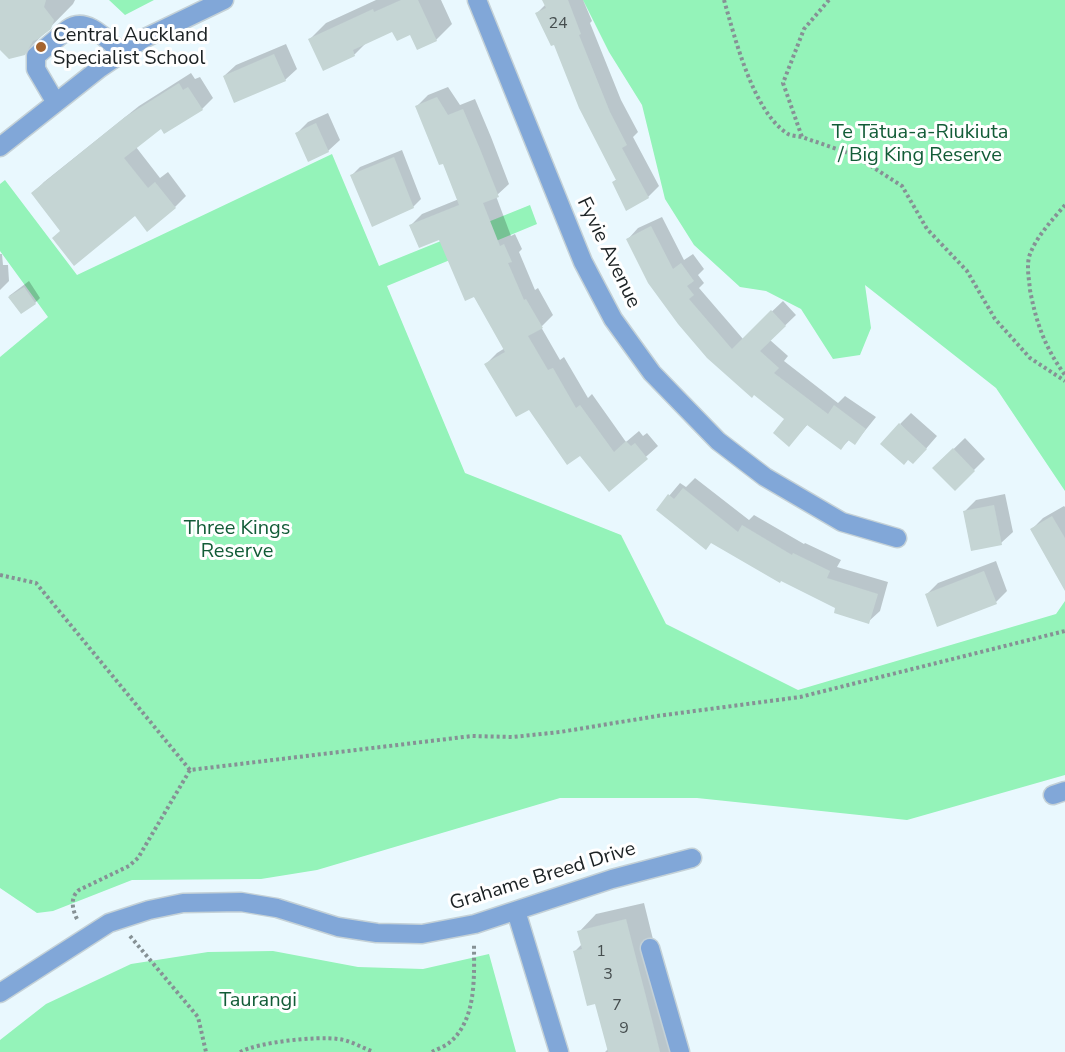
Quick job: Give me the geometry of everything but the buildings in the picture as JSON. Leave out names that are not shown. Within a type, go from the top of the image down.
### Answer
[{"type":"street","points":[[0,147],[122,53],[170,24],[224,0]]},
{"type":"street","name":"Fyvie Avenue","points":[[477,0],[583,262],[613,319],[652,373],[718,441],[765,477],[842,522],[897,538]]},
{"type":"street","points":[[56,103],[36,69],[36,56],[73,25],[85,25],[93,29],[122,53]]},
{"type":"street","name":"Grahame Breed Drive","points":[[0,993],[109,923],[149,910],[183,903],[241,902],[277,908],[338,927],[377,933],[422,934],[475,924],[612,879],[692,858]]},
{"type":"street","points":[[516,911],[559,1052]]},
{"type":"street","points":[[650,948],[680,1052]]},
{"type":"path","points":[[724,0],[743,67],[770,117],[790,135],[854,154],[903,186],[927,229],[968,272],[995,319],[1030,358],[1065,381]]},
{"type":"path","points":[[802,137],[783,83],[804,29],[829,0]]},
{"type":"path","points":[[1065,205],[1048,225],[1030,254],[1027,271],[1035,318],[1052,358],[1065,375]]},
{"type":"path","points":[[0,575],[36,583],[190,770]]},
{"type":"path","points":[[190,770],[472,736],[513,737],[560,732],[657,716],[800,697],[1065,631]]},
{"type":"path","points":[[79,924],[74,914],[74,894],[129,866],[138,858],[190,770]]},
{"type":"path","points":[[129,935],[198,1017],[206,1052]]},
{"type":"path","points":[[432,1052],[447,1045],[457,1034],[472,1004],[475,943]]},
{"type":"path","points":[[240,1052],[256,1046],[323,1038],[340,1039],[374,1052]]},
{"type":"green space","points":[[109,0],[154,0],[125,15]]},
{"type":"green space","name":"Te Tātua-a-Riukiuta / Big King Reserve","points":[[583,0],[1065,0],[1065,491],[996,388],[865,285],[871,328],[860,355],[833,359],[801,309],[766,291],[740,287],[694,245],[665,199],[642,105],[609,52]]},
{"type":"green space","name":"Three Kings Reserve","points":[[332,154],[379,266],[530,205],[537,224],[387,286],[465,473],[621,535],[666,624],[798,690],[1056,614],[1065,601],[1065,775],[907,820],[697,798],[560,798],[317,870],[261,879],[132,880],[53,911],[37,913],[0,888],[0,357],[48,317],[0,251],[0,184],[5,180],[77,275]]},
{"type":"green space","name":"Taurangi","points":[[273,951],[358,967],[423,969],[489,954],[516,1052],[0,1052],[0,1040],[46,1004],[131,964],[208,952]]},
{"type":"place","name":"Central Auckland Specialist School","points":[[41,47]]}]
